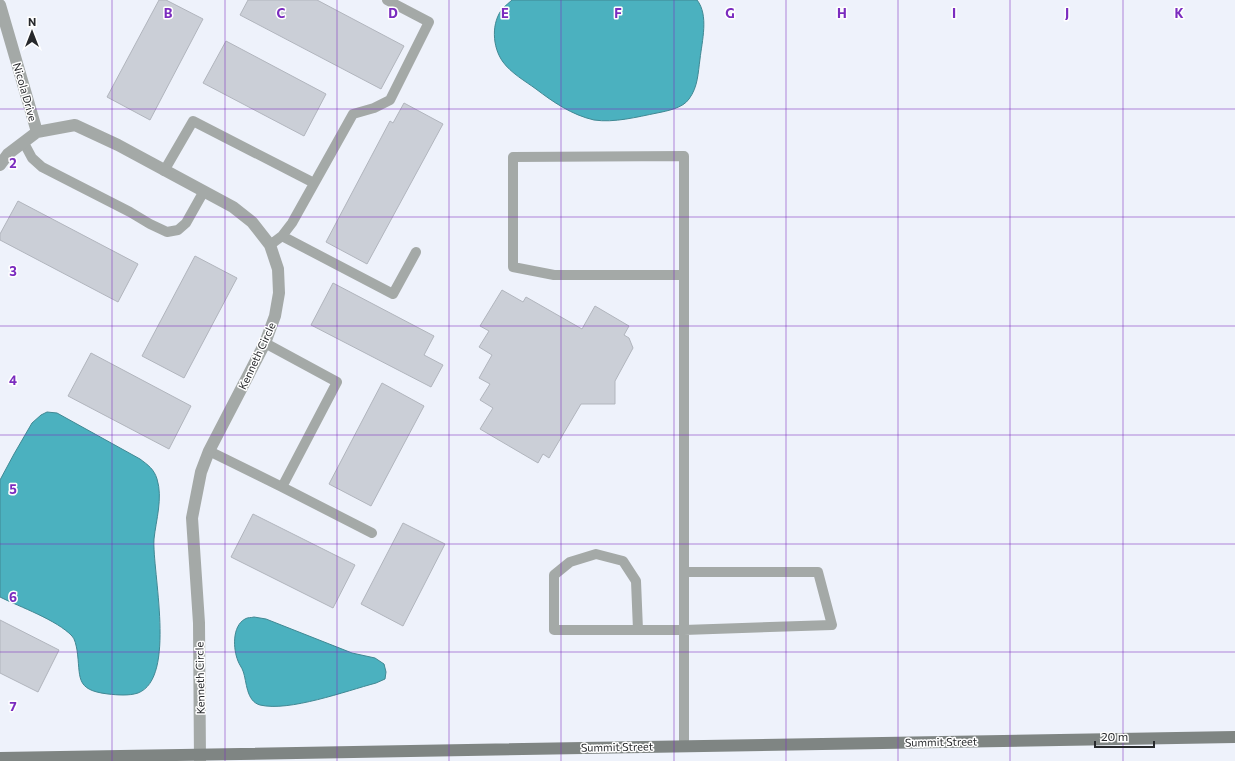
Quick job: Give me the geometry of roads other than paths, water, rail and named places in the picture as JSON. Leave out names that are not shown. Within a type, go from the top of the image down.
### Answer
[{"type":"main road","name":"Summit Street","points":[[0,758],[201,758],[684,746],[1235,737]]},
{"type":"street","name":"Nicola Drive","points":[[0,5],[37,132]]},
{"type":"street","name":"Kenneth Circle","points":[[0,165],[8,154],[37,132],[75,125],[118,145],[164,171],[204,190],[233,207],[252,222],[270,246],[278,270],[279,293],[275,316],[265,343],[209,451],[201,472],[192,518],[199,623],[201,758]]},
{"type":"lane","points":[[270,246],[282,236],[292,223],[353,114],[374,108],[390,100],[429,22],[388,0]]},
{"type":"lane","points":[[164,171],[193,121],[314,183]]},
{"type":"lane","points":[[24,143],[32,158],[42,166],[167,232],[178,230],[186,223],[204,190]]},
{"type":"lane","points":[[684,275],[554,275],[513,268],[513,157],[684,156],[684,275],[684,746]]},
{"type":"lane","points":[[282,236],[393,294],[416,252]]},
{"type":"lane","points":[[265,343],[337,382],[282,487]]},
{"type":"lane","points":[[209,451],[372,533]]},
{"type":"lane","points":[[638,630],[636,581],[623,561],[596,554],[570,562],[554,575],[554,630],[638,630],[684,630],[832,625],[818,572],[684,572]]},
{"type":"water","points":[[512,0],[697,0],[703,13],[704,28],[697,80],[692,94],[683,105],[674,109],[609,121],[586,118],[563,108],[514,73],[506,66],[499,56],[494,35],[496,20],[503,8]]},
{"type":"water","points":[[47,412],[57,413],[140,459],[148,465],[157,479],[159,486],[159,501],[154,539],[154,554],[160,622],[160,646],[157,667],[150,683],[138,693],[115,695],[89,689],[81,681],[75,640],[72,636],[48,619],[0,597],[0,480],[32,423]]},
{"type":"water","points":[[254,617],[266,619],[352,653],[375,658],[384,664],[386,672],[385,679],[318,700],[286,706],[260,705],[255,703],[248,691],[243,671],[238,662],[235,650],[235,638],[238,627],[246,618]]}]
